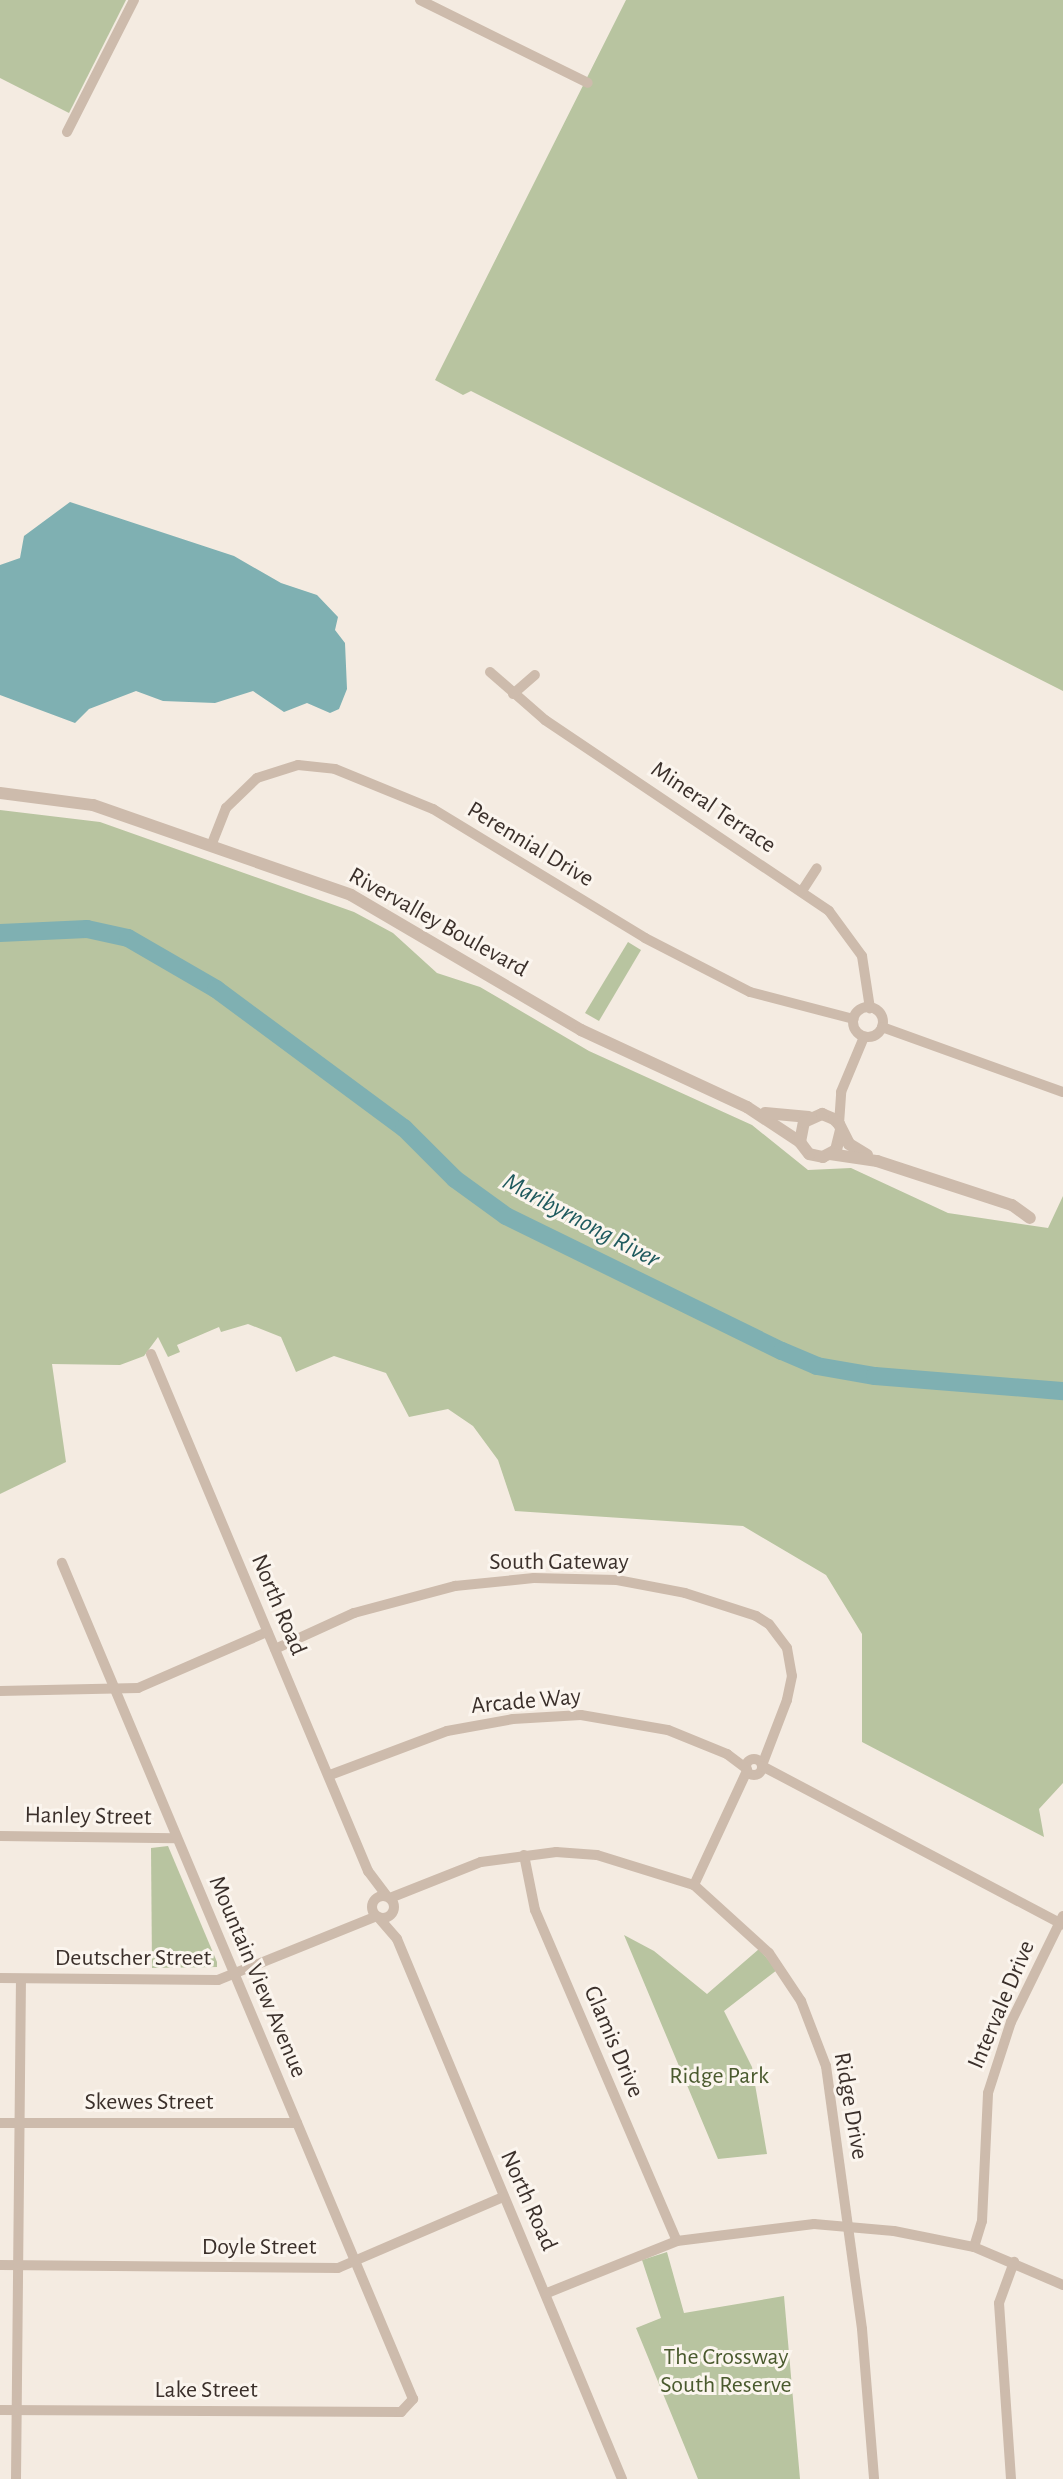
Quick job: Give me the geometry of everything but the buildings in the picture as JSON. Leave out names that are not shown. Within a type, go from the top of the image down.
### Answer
[{"type":"street","points":[[67,132],[134,0]]},
{"type":"street","points":[[420,0],[588,83]]},
{"type":"street","name":"Mineral Terrace","points":[[490,672],[513,694],[802,891],[847,930],[862,956],[870,1008]]},
{"type":"street","points":[[513,694],[535,675]]},
{"type":"street","name":"Perennial Drive","points":[[211,846],[226,808],[257,778],[298,765],[335,769],[433,809],[645,938],[750,992],[854,1019]]},
{"type":"street","name":"Rivervalley Boulevard","points":[[0,793],[93,805],[351,895],[581,1030],[747,1107],[800,1142]]},
{"type":"street","points":[[802,891],[817,868]]},
{"type":"street","points":[[864,1037],[854,1019],[860,1010],[870,1008],[882,1017],[882,1027]]},
{"type":"street","points":[[830,1154],[840,1144],[836,1107],[847,1075],[864,1037],[882,1027],[1063,1092]]},
{"type":"street","points":[[847,1075],[825,1108],[800,1128],[800,1142],[816,1157],[830,1154],[877,1161],[1012,1205],[1030,1218]]},
{"type":"street","name":"Rivervalley Boulevard","points":[[747,1107],[812,1116]]},
{"type":"street","points":[[812,1116],[828,1115],[840,1127],[849,1144],[877,1161]]},
{"type":"street","name":"North Road","points":[[151,1354],[368,1871],[385,1902],[397,1939],[622,2479]]},
{"type":"street","name":"Mountain View Avenue","points":[[62,1563],[412,2393],[411,2406]]},
{"type":"street","name":"South Gateway","points":[[275,1649],[354,1613],[455,1586],[534,1578],[653,1586],[756,1616],[781,1636],[792,1676],[769,1739],[694,1885]]},
{"type":"street","points":[[0,1691],[116,1692],[138,1688],[267,1632]]},
{"type":"street","name":"Arcade Way","points":[[330,1775],[447,1731],[513,1719],[581,1715],[641,1722],[727,1754],[1062,1921]]},
{"type":"street","name":"Hanley Street","points":[[0,1836],[176,1838]]},
{"type":"street","name":"Ridge Drive","points":[[378,1916],[385,1902],[481,1862],[524,1855],[597,1855],[694,1885],[753,1935],[801,2001],[826,2066],[873,2424],[874,2479]]},
{"type":"street","name":"Glamis Drive","points":[[524,1855],[535,1910],[677,2241]]},
{"type":"street","name":"North Road","points":[[385,1902],[378,1916],[397,1939]]},
{"type":"street","name":"Deutscher Street","points":[[352,1925],[385,1902]]},
{"type":"street","name":"Deutscher Street","points":[[0,1978],[218,1980],[378,1916]]},
{"type":"street","name":"Intervale Drive","points":[[974,2247],[982,2221],[988,2093],[1011,2022],[1062,1921]]},
{"type":"street","points":[[16,2479],[21,1979]]},
{"type":"street","name":"Skewes Street","points":[[0,2123],[297,2123]]},
{"type":"street","name":"Doyle Street","points":[[0,2265],[338,2268],[503,2197]]},
{"type":"street","points":[[547,2293],[677,2241],[769,2226],[848,2225],[974,2247],[1063,2285]]},
{"type":"street","points":[[1011,2479],[999,2303],[1014,2262]]},
{"type":"street","name":"Lake Street","points":[[0,2410],[401,2412],[411,2406]]},
{"type":"green space","points":[[0,0],[126,0],[69,113],[0,78]]},
{"type":"green space","points":[[626,0],[1063,0],[1063,691],[471,391],[463,395],[435,380]]},
{"type":"green space","points":[[0,810],[100,822],[354,912],[393,933],[437,973],[480,987],[589,1051],[752,1125],[808,1170],[851,1168],[948,1213],[1048,1228],[1063,1196],[1063,1783],[1039,1809],[1044,1837],[862,1742],[862,1634],[826,1575],[743,1526],[515,1511],[498,1460],[473,1426],[448,1409],[409,1417],[386,1373],[334,1356],[296,1372],[281,1337],[248,1324],[221,1332],[219,1327],[177,1345],[180,1352],[168,1357],[158,1337],[144,1356],[120,1365],[52,1364],[66,1462],[0,1494]]},
{"type":"green space","points":[[628,942],[641,950],[599,1021],[585,1013]]},
{"type":"green space","points":[[168,1846],[217,1967],[152,1968],[151,1848]]},
{"type":"green space","name":"Ridge Park","points":[[624,1935],[654,1951],[707,1994],[759,1949],[777,1970],[724,2011],[752,2067],[767,2154],[718,2159]]},
{"type":"green space","name":"The Crossway South Reserve","points":[[667,2252],[684,2313],[784,2296],[800,2479],[698,2479],[636,2328],[661,2318],[642,2260]]},
{"type":"water","points":[[70,502],[234,556],[281,583],[317,595],[338,617],[335,630],[345,643],[347,689],[339,709],[330,713],[307,703],[284,712],[253,691],[215,703],[163,701],[136,691],[89,709],[75,723],[0,695],[0,565],[20,558],[24,536]]},
{"type":"waterway","name":"Maribyrnong River","points":[[0,933],[87,929],[128,938],[216,989],[404,1128],[455,1179],[506,1216],[782,1351],[817,1366],[875,1376],[1063,1391]]}]
